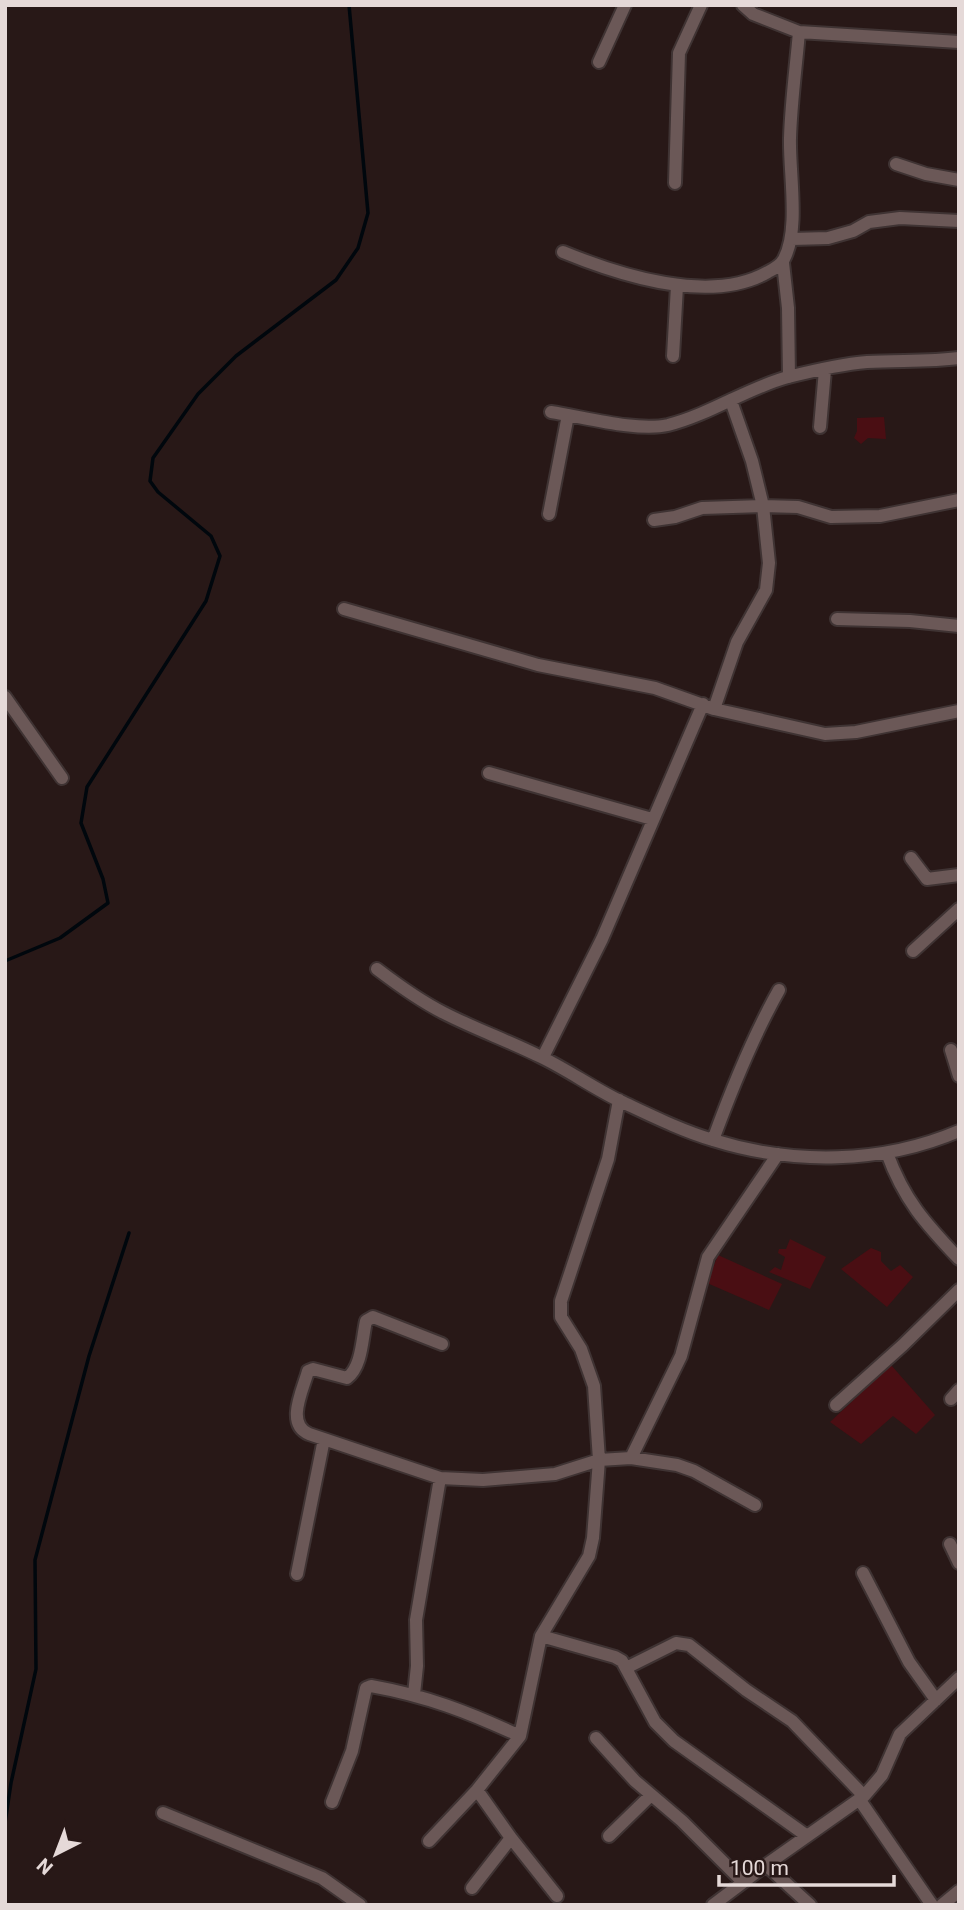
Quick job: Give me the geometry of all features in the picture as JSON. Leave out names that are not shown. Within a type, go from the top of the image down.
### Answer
[{"type":"street","points":[[599,62],[625,5]]},
{"type":"street","points":[[675,183],[679,53],[701,5]]},
{"type":"street","points":[[743,5],[753,14],[799,32],[959,42]]},
{"type":"street","points":[[789,377],[788,308],[783,263],[792,239],[790,137],[799,32]]},
{"type":"street","points":[[896,164],[926,174],[959,180]]},
{"type":"street","points":[[792,239],[828,238],[853,231],[869,222],[900,218],[959,221]]},
{"type":"street","points":[[563,252],[627,274],[677,285],[734,284],[757,279],[783,263]]},
{"type":"street","points":[[673,356],[677,285]]},
{"type":"street","points":[[551,412],[637,425],[666,425],[731,401],[760,386],[789,377],[865,362],[959,358]]},
{"type":"street","points":[[820,427],[825,370]]},
{"type":"street","points":[[543,1057],[602,939],[652,818],[765,590],[769,563],[763,506],[752,461],[731,401]]},
{"type":"street","points":[[549,514],[568,415]]},
{"type":"street","points":[[654,520],[675,517],[702,508],[763,506],[798,507],[831,517],[880,516],[959,500]]},
{"type":"street","points":[[344,609],[538,665],[655,688],[708,707],[825,734],[856,732],[959,711]]},
{"type":"street","points":[[837,620],[910,621],[959,626]]},
{"type":"street","points":[[5,697],[62,778]]},
{"type":"street","points":[[489,773],[652,818]]},
{"type":"street","points":[[911,858],[927,879],[959,875]]},
{"type":"street","points":[[913,951],[959,909]]},
{"type":"street","points":[[377,969],[444,1014],[543,1057],[619,1100],[713,1140],[778,1154],[840,1157],[887,1153],[935,1141],[959,1131]]},
{"type":"street","points":[[713,1140],[750,1044],[779,990]]},
{"type":"street","points":[[951,1050],[959,1076]]},
{"type":"street","points":[[429,1841],[477,1790],[520,1736],[541,1636],[589,1556],[593,1538],[599,1460],[594,1386],[581,1349],[561,1317],[561,1301],[608,1159],[619,1100]]},
{"type":"street","points":[[887,1153],[895,1177],[911,1205],[959,1259]]},
{"type":"street","points":[[631,1458],[681,1356],[708,1257],[778,1154]]},
{"type":"street","points":[[836,1405],[904,1345],[959,1290]]},
{"type":"street","points":[[442,1344],[373,1317],[369,1318],[353,1374],[346,1378],[313,1369],[308,1371],[296,1417],[298,1426],[301,1430],[324,1439],[440,1478],[483,1480],[555,1474],[599,1460],[631,1458],[677,1465],[694,1471],[755,1504]]},
{"type":"street","points":[[296,1574],[324,1439]]},
{"type":"street","points":[[414,1694],[417,1666],[416,1620],[440,1478]]},
{"type":"street","points":[[950,1544],[959,1563]]},
{"type":"street","points":[[863,1573],[909,1662],[936,1700]]},
{"type":"street","points":[[541,1636],[622,1661],[655,1723],[674,1741],[807,1836]]},
{"type":"street","points":[[626,1668],[676,1643],[688,1645],[746,1690],[792,1721],[862,1798],[932,1905]]},
{"type":"street","points":[[713,1905],[765,1865],[862,1798],[882,1775],[900,1734],[959,1678]]},
{"type":"street","points":[[332,1802],[352,1751],[366,1688],[371,1686],[414,1694],[469,1713],[520,1736]]},
{"type":"street","points":[[596,1738],[650,1796],[682,1821],[743,1882]]},
{"type":"street","points":[[477,1790],[557,1896]]},
{"type":"street","points":[[609,1836],[650,1796]]},
{"type":"street","points":[[163,1814],[322,1878],[360,1905]]},
{"type":"street","points":[[472,1888],[511,1838]]},
{"type":"street","points":[[765,1865],[810,1905]]},
{"type":"street","points":[[942,1905],[959,1891]]},
{"type":"shaded area","points":[[884,417],[886,439],[868,438],[861,444],[854,438],[857,418]]},
{"type":"shaded area","points":[[790,1239],[826,1257],[810,1289],[769,1272],[775,1267],[781,1270],[785,1257],[778,1253],[779,1249],[786,1249]]},
{"type":"shaded area","points":[[871,1248],[881,1252],[881,1261],[891,1271],[900,1265],[913,1277],[887,1307],[841,1269]]},
{"type":"shaded area","points":[[718,1255],[782,1284],[769,1310],[707,1283]]},
{"type":"shaded area","points":[[891,1365],[935,1415],[916,1434],[893,1416],[861,1444],[830,1422]]},
{"type":"waterway","points":[[5,961],[60,938],[108,903],[103,879],[81,823],[87,787],[206,601],[220,556],[211,536],[158,492],[150,481],[153,458],[198,394],[236,356],[336,280],[358,248],[368,213],[349,5]]},
{"type":"waterway","points":[[5,1823],[36,1669],[35,1560],[89,1356],[129,1233]]}]
